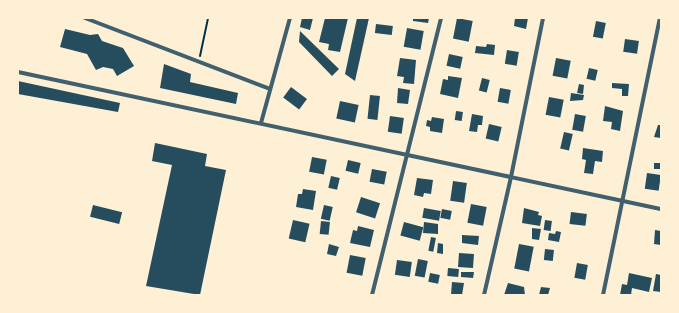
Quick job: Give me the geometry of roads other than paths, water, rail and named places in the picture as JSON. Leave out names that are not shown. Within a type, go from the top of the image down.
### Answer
[{"type":"street","points":[[85,18],[270,89]]},
{"type":"street","points":[[261,124],[290,18]]},
{"type":"street","points":[[372,295],[441,18]]},
{"type":"street","points":[[484,295],[512,177],[543,18]]},
{"type":"street","points":[[603,295],[660,18]]},
{"type":"street","points":[[18,72],[661,209]]}]
